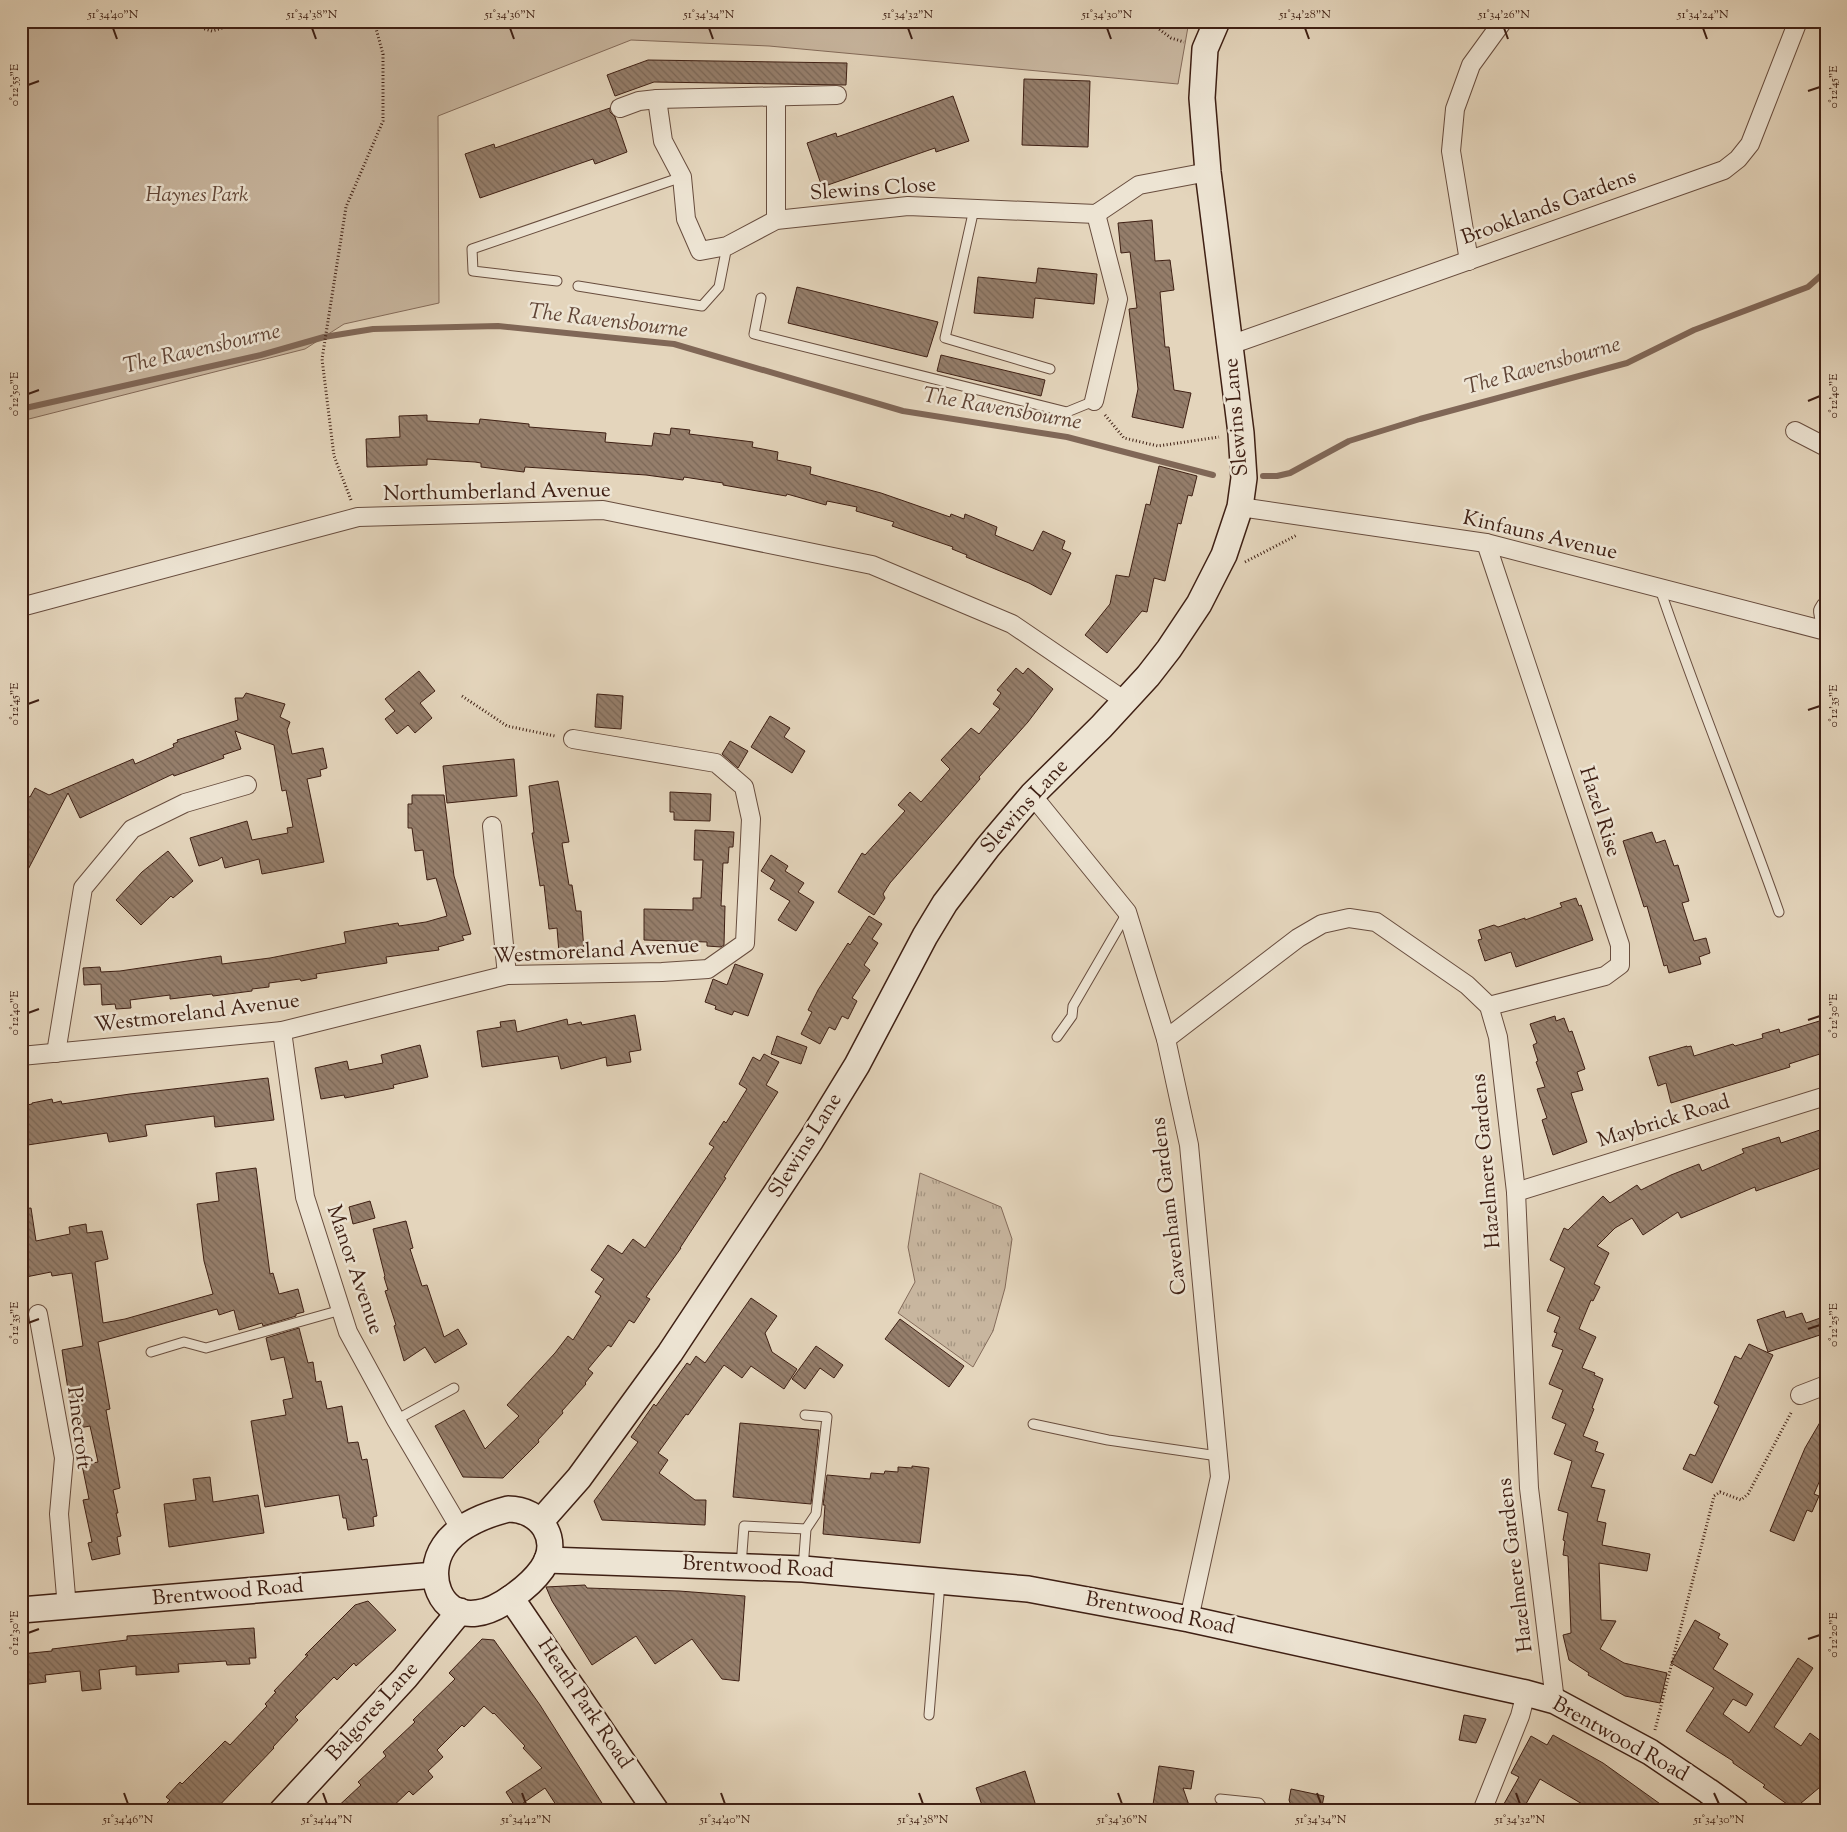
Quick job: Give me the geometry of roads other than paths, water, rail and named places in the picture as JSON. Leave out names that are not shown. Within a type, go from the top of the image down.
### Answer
[{"type":"street","name":"Slewins Lane","points":[[541,1522],[579,1478],[670,1353],[811,1140],[857,1065],[925,936],[945,903],[988,847],[1032,795],[1148,676],[1184,628],[1199,604],[1218,566],[1231,536],[1240,507],[1244,478],[1241,433],[1208,172],[1202,98],[1205,49],[1217,21]]},
{"type":"street","points":[[1469,261],[1451,151],[1455,109],[1471,65],[1503,21]]},
{"type":"street","name":"Brooklands Gardens","points":[[1230,345],[1724,170],[1738,159],[1750,144],[1798,21]]},
{"type":"street","points":[[620,108],[657,99],[837,95]]},
{"type":"street","points":[[776,97],[776,220]]},
{"type":"street","name":"Slewins Close","points":[[657,99],[663,141],[682,177],[686,219],[700,251],[728,246],[776,220],[908,206],[1096,214]]},
{"type":"street","points":[[1094,401],[1118,300],[1096,214],[1139,185],[1208,172]]},
{"type":"street","points":[[1795,431],[1826,447]]},
{"type":"street","name":"Kinfauns Avenue","points":[[1240,507],[1486,543],[1826,630]]},
{"type":"street","name":"Northumberland Avenue","points":[[21,607],[358,517],[603,510],[872,565],[1012,624],[1125,701]]},
{"type":"street","name":"Hazel Rise","points":[[1486,543],[1620,945],[1620,965],[1605,976],[1489,1006]]},
{"type":"street","points":[[1826,606],[1823,611],[1826,630]]},
{"type":"street","name":"Westmoreland Avenue","points":[[21,1056],[282,1030],[507,975],[708,970],[745,943],[751,819],[744,787],[716,764],[573,739]]},
{"type":"street","points":[[56,1053],[83,888],[132,829],[185,803],[247,784]]},
{"type":"street","name":"Cavenham Gardens","points":[[1032,795],[1127,912],[1166,1039],[1189,1145],[1220,1477],[1189,1619]]},
{"type":"street","points":[[492,826],[507,975]]},
{"type":"street","points":[[1166,1039],[1298,938],[1322,924],[1348,918],[1376,922],[1467,985],[1489,1006]]},
{"type":"street","name":"Hazelmere Gardens","points":[[1489,1006],[1498,1037],[1516,1192],[1528,1488],[1555,1701]]},
{"type":"street","name":"Manor Avenue","points":[[282,1030],[305,1197],[348,1332],[396,1420],[461,1530]]},
{"type":"street","name":"Maybrick Road","points":[[1516,1192],[1826,1096]]},
{"type":"street","name":"Pinecroft","points":[[38,1314],[64,1458],[59,1514],[67,1608]]},
{"type":"street","points":[[1800,1395],[1826,1386]]},
{"type":"street","points":[[508,1510],[526,1511],[541,1522],[545,1528],[549,1542],[547,1560],[534,1579],[511,1598],[487,1611],[477,1613],[460,1611],[452,1607],[440,1594],[435,1575],[436,1564],[444,1545],[461,1530],[482,1518],[508,1510]]},
{"type":"street","name":"Brentwood Road","points":[[547,1560],[803,1569],[941,1581],[1028,1589],[1189,1619],[1526,1692],[1555,1701],[1650,1752],[1736,1811]]},
{"type":"street","name":"Brentwood Road","points":[[21,1610],[67,1608],[435,1575]]},
{"type":"street","name":"Heath Park Road","points":[[511,1598],[656,1811]]},
{"type":"street","name":"Balgores Lane","points":[[282,1811],[405,1678],[460,1611]]},
{"type":"street","points":[[1482,1811],[1520,1716],[1526,1692]]},
{"type":"lane","points":[[557,281],[473,271],[472,249],[682,177]]},
{"type":"lane","points":[[974,209],[945,338],[1050,369]]},
{"type":"lane","points":[[578,286],[702,306],[719,287],[728,246]]},
{"type":"lane","points":[[761,298],[754,334],[1067,412],[1094,401]]},
{"type":"lane","points":[[1660,589],[1779,912]]},
{"type":"lane","points":[[1057,1037],[1072,1016],[1072,1006],[1127,912]]},
{"type":"lane","points":[[151,1352],[184,1342],[206,1348],[341,1310]]},
{"type":"lane","points":[[396,1420],[454,1388]]},
{"type":"lane","points":[[803,1569],[806,1529],[816,1514],[827,1417],[805,1415]]},
{"type":"lane","points":[[1033,1424],[1108,1440],[1218,1456]]},
{"type":"lane","points":[[741,1567],[744,1526],[806,1529]]},
{"type":"lane","points":[[930,1715],[941,1581]]},
{"type":"lane","points":[[1220,1799],[1259,1803],[1265,1811]]},
{"type":"waterway","name":"The Ravensbourne","points":[[1263,476],[1277,476],[1290,473],[1349,441],[1420,419],[1627,363],[1694,330],[1808,287],[1826,271]]},
{"type":"waterway","name":"The Ravensbourne","points":[[21,409],[261,355],[324,337],[373,329],[498,326],[674,344],[903,411],[1067,437],[1213,475]]},
{"type":"park label","name":"Haynes Park","points":[[197,196]]}]
